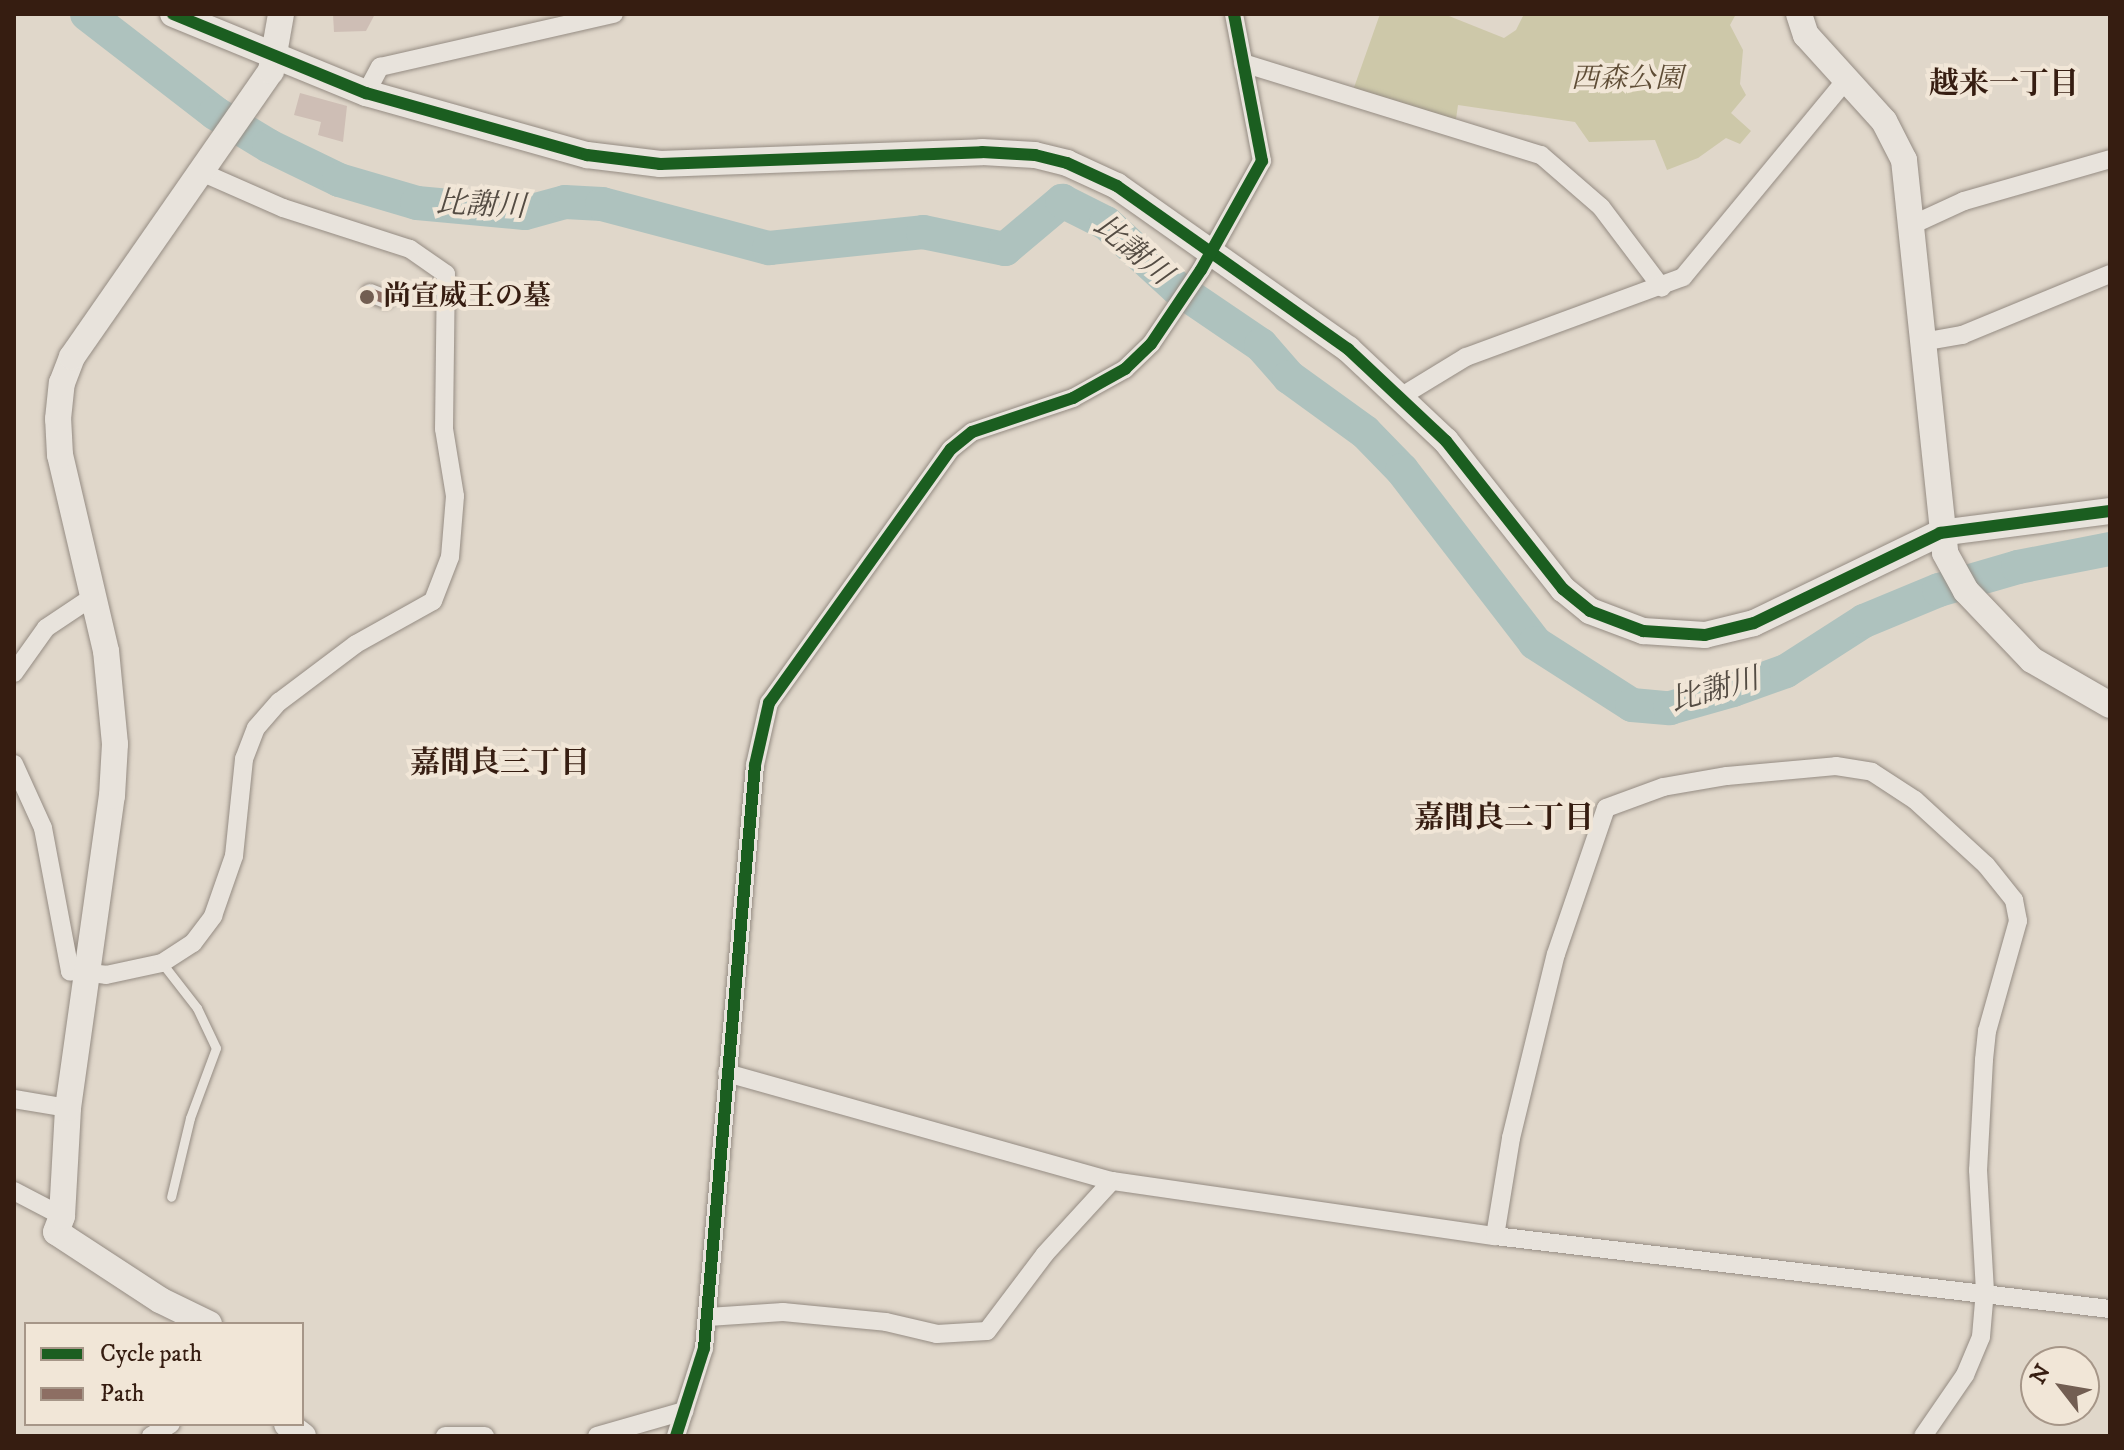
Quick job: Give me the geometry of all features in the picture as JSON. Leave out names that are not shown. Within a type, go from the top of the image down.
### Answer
[{"type":"street","points":[[173,14],[366,93],[587,155],[660,164],[982,152],[1035,155],[1117,186],[1205,260],[1348,349],[1402,396],[1446,441],[1563,589],[1590,611],[1643,631],[1705,635],[1754,623],[1942,543],[2110,511]]},
{"type":"street","points":[[205,1322],[160,1300],[56,1232],[62,1216],[68,1108],[88,975],[115,744],[94,596],[60,455],[62,383],[103,307],[248,107],[275,58],[281,14]]},
{"type":"street","points":[[366,93],[380,67],[614,14]]},
{"type":"street","points":[[676,1436],[704,1348],[708,1317],[758,737],[769,703],[951,449],[972,432],[1098,387],[1151,344],[1205,260],[1262,161],[1234,14]]},
{"type":"street","points":[[1799,14],[1806,35],[1884,121],[1904,160],[1914,224],[1942,543],[1966,591],[2032,660],[2110,705]]},
{"type":"street","points":[[1243,63],[1541,155],[1601,207],[1662,288]]},
{"type":"street","points":[[1402,396],[1466,357],[1662,288],[1683,277],[1724,234],[1846,80]]},
{"type":"street","points":[[1914,224],[1978,196],[2110,159]]},
{"type":"street","points":[[14,764],[43,828],[70,971],[88,975],[162,963],[193,943],[213,916],[234,856],[244,759],[256,728],[279,702],[356,644],[433,601],[450,557],[455,496],[444,429],[446,274],[410,249],[283,208],[201,172]]},
{"type":"street","points":[[1922,342],[1962,335],[2110,274]]},
{"type":"street","points":[[14,673],[46,628],[94,596]]},
{"type":"street","points":[[1495,1236],[1511,1138],[1556,954],[1606,808],[1663,787],[1836,766],[1872,772],[1915,800],[1986,865],[2014,900],[2018,921],[1987,1031],[1984,1060],[1978,1170],[1985,1290],[1981,1337],[1965,1375],[1923,1436]]},
{"type":"street","points":[[727,1073],[1112,1181],[1495,1236],[1985,1290],[2110,1309]]},
{"type":"street","points":[[14,1099],[68,1108]]},
{"type":"street","points":[[708,1317],[783,1312],[886,1322],[937,1334],[987,1331],[1045,1254],[1112,1181]]},
{"type":"street","points":[[14,1191],[62,1216]]},
{"type":"street","points":[[597,1436],[684,1411]]},
{"type":"street","points":[[445,1436],[485,1436]]},
{"type":"lane","points":[[162,963],[197,1008],[216,1048],[190,1118],[171,1197]]},
{"type":"green space","name":"西森公園","points":[[1380,14],[1444,14],[1504,38],[1516,30],[1524,14],[1736,14],[1730,25],[1743,50],[1740,84],[1746,95],[1731,113],[1751,131],[1740,144],[1726,138],[1698,158],[1667,170],[1655,140],[1589,142],[1575,122],[1458,105],[1455,126],[1351,96]]},
{"type":"building","points":[[333,14],[375,14],[366,31],[334,32]]},
{"type":"building","points":[[300,93],[347,106],[343,142],[318,135],[321,122],[294,115]]},
{"type":"waterway","name":"比謝川","points":[[87,14],[215,113],[269,146],[339,180],[417,203],[525,213],[565,202],[602,204],[769,248],[923,232],[1005,249],[1062,201],[1106,223],[1177,288],[1261,345],[1289,377],[1365,432],[1402,470],[1535,643],[1632,705],[1670,708],[1733,690],[1786,671],[1864,621],[1939,590],[2018,567],[2110,549]]},
{"type":"marked path","points":[[370,293],[386,299]]},
{"type":"cycle path","points":[[173,14],[366,93],[587,155],[660,164],[982,152],[1035,155],[1067,163],[1117,186],[1348,349],[1446,441],[1563,589],[1590,611],[1643,631],[1705,635],[1754,623],[1940,533],[2110,511]]},
{"type":"cycle path","points":[[676,1436],[704,1348],[755,765],[769,703],[951,449],[972,432],[1073,398],[1125,369],[1151,344],[1201,270],[1262,161],[1234,14]]},
{"type":"place","name":"尚宣威王の墓","points":[[367,297]]},
{"type":"district","name":"越来一丁目","points":[[2004,85]]},
{"type":"district","name":"嘉間良三丁目","points":[[500,764]]},
{"type":"district","name":"嘉間良二丁目","points":[[1504,819]]}]
